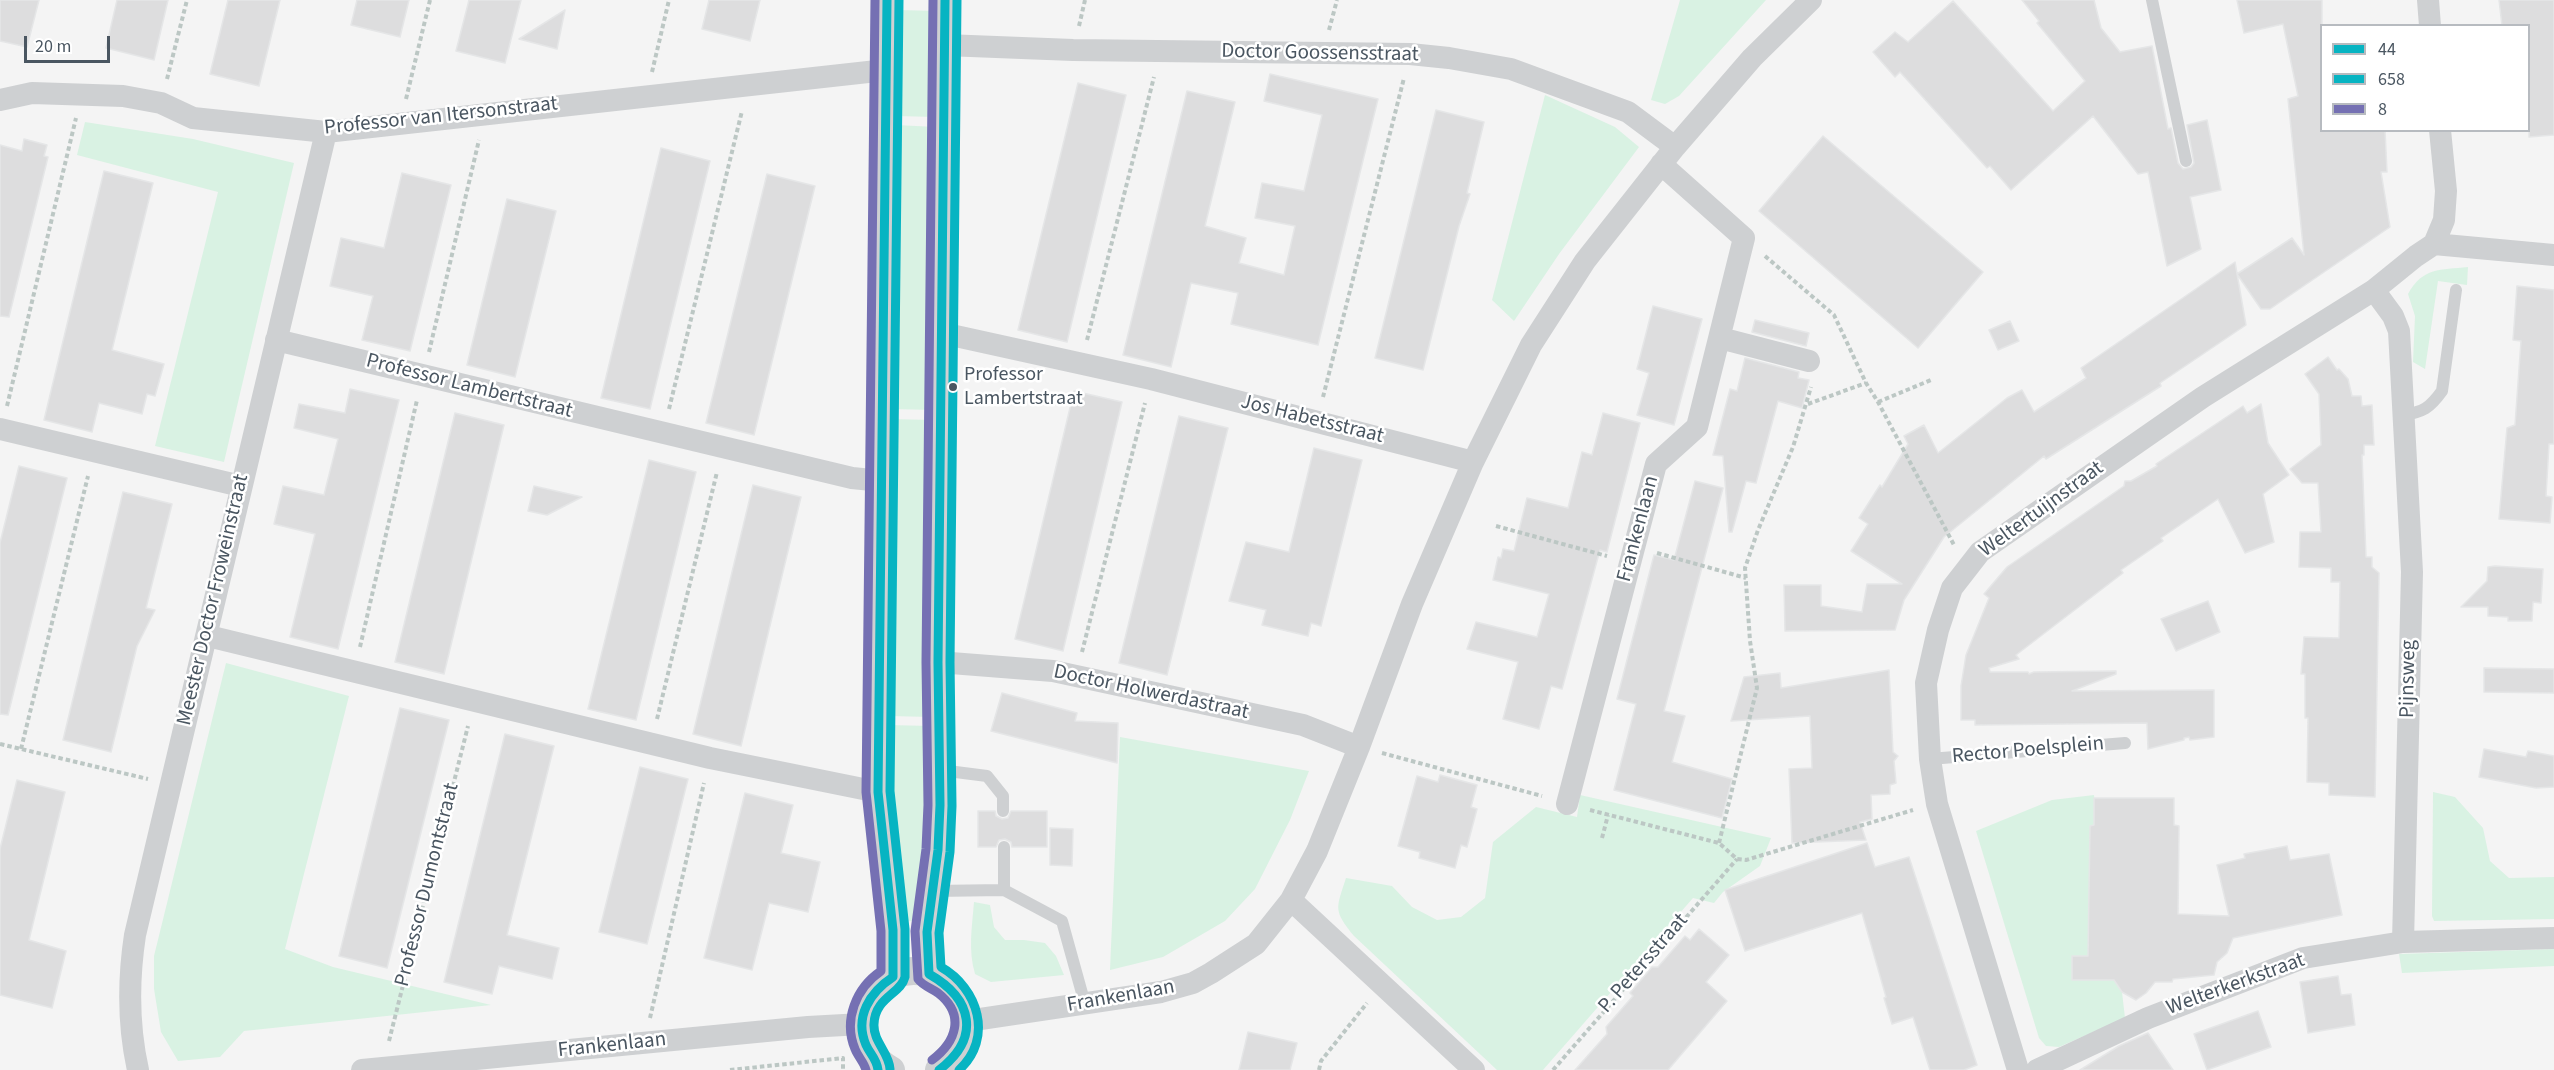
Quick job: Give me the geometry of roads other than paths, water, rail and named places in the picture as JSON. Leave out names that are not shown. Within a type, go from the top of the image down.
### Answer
[{"type":"street","points":[[887,0],[878,792],[893,930],[893,977]]},
{"type":"street","points":[[929,974],[927,932],[938,850],[940,770],[938,662],[945,0]]},
{"type":"street","name":"Frankenlaan","points":[[967,1021],[1161,993],[1211,974],[1256,944],[1292,900],[1317,851],[1359,747],[1412,604],[1473,462],[1531,345],[1586,261],[1668,155],[1752,58],[1811,0]]},
{"type":"street","points":[[2427,0],[2430,24]]},
{"type":"street","name":"Doctor Goossensstraat","points":[[945,45],[1410,54],[1511,69],[1628,112],[1668,155]]},
{"type":"street","name":"Professor van Itersonstraat","points":[[0,100],[32,93],[82,93],[161,103],[193,118],[326,132],[886,70]]},
{"type":"street","name":"Meester Doctor Froweinstraat","points":[[138,1070],[129,1005],[130,970],[135,935],[170,784],[208,636],[241,486],[326,132]]},
{"type":"street","points":[[2440,132],[2446,191],[2444,220],[2434,244],[2554,255]]},
{"type":"street","name":"Frankenlaan","points":[[1567,804],[1656,464],[1697,427],[1744,238],[1668,155]]},
{"type":"street","name":"Weltertuijnstraat","points":[[2018,1070],[1937,804],[1930,759],[1926,683],[1938,630],[1952,588],[1980,552],[2203,397],[2374,290],[2415,256],[2434,244]]},
{"type":"street","name":"Pijnsweg","points":[[2374,290],[2393,316],[2399,331],[2412,572],[2403,942]]},
{"type":"street","name":"Jos Habetsstraat","points":[[942,333],[1151,379],[1473,462]]},
{"type":"street","points":[[1720,338],[1809,361]]},
{"type":"street","name":"Professor Lambertstraat","points":[[276,340],[722,448],[852,478],[882,481]]},
{"type":"street","points":[[0,430],[241,486]]},
{"type":"street","points":[[208,636],[710,759],[878,792]]},
{"type":"street","name":"Doctor Holwerdastraat","points":[[938,662],[1053,671],[1303,725],[1359,747]]},
{"type":"street","points":[[1292,900],[1381,986],[1474,1070]]},
{"type":"street","name":"Welterkerkstraat","points":[[2037,1070],[2148,1018],[2303,958],[2403,942],[2554,938]]},
{"type":"street","points":[[883,1067],[867,1047],[862,1024],[869,997],[893,977],[904,973],[929,974],[950,984],[959,997],[967,1021],[966,1035],[961,1048],[952,1060],[939,1070]]},
{"type":"street","name":"Frankenlaan","points":[[373,1069],[808,1027],[862,1024]]},
{"type":"lane","points":[[2152,0],[2186,161]]},
{"type":"lane","points":[[2402,416],[2423,412],[2434,403],[2442,391],[2456,290]]},
{"type":"lane","name":"Rector Poelsplein","points":[[1930,759],[2125,743]]},
{"type":"lane","points":[[940,770],[987,776],[1003,796],[1003,811]]},
{"type":"lane","points":[[1004,847],[1004,890]]},
{"type":"lane","points":[[933,891],[1004,890],[1062,921],[1085,1004]]},
{"type":"place","name":"Professor Lambertstraat","points":[[953,387]]}]
